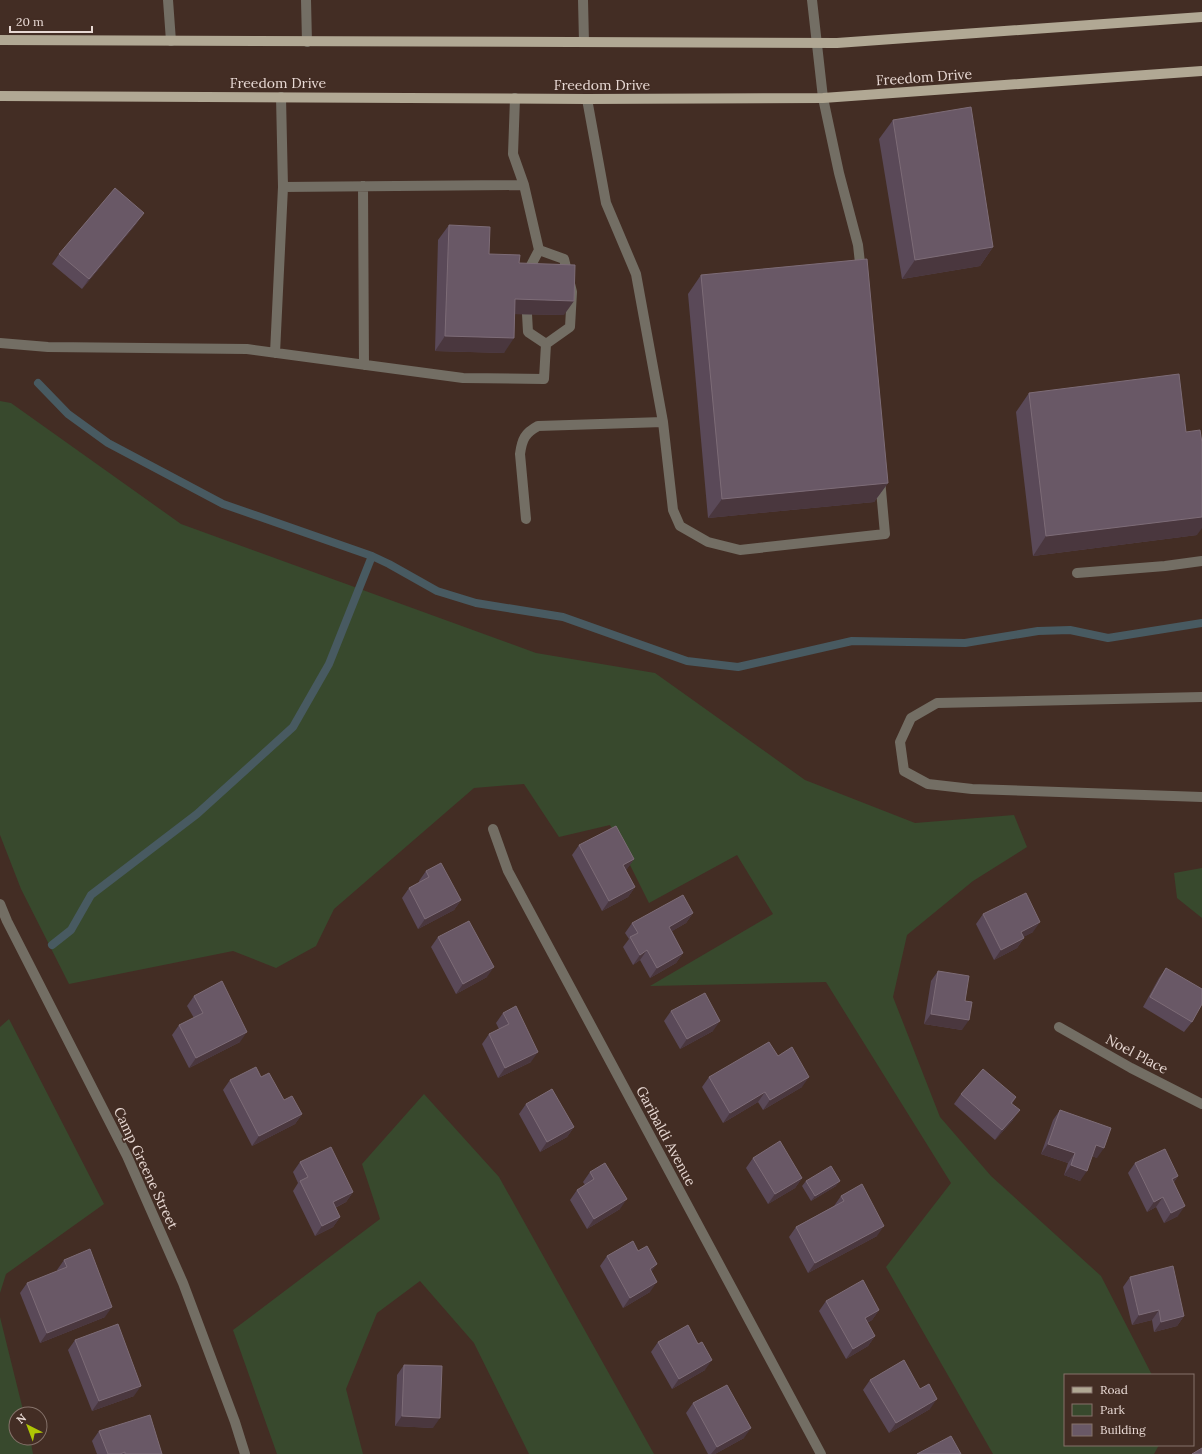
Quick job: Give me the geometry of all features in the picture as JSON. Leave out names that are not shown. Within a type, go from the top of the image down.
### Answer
[{"type":"main road","points":[[0,40],[816,43],[1202,17]]},
{"type":"main road","name":"Freedom Drive","points":[[0,96],[587,99],[824,98],[1202,71]]},
{"type":"street","points":[[168,0],[171,41]]},
{"type":"street","points":[[306,0],[306,42]]},
{"type":"street","points":[[583,0],[584,42]]},
{"type":"street","points":[[812,0],[816,43],[824,98],[839,173],[858,245],[862,284]]},
{"type":"street","points":[[275,353],[283,187],[281,97]]},
{"type":"street","points":[[515,98],[513,154],[524,185],[539,250],[524,278]]},
{"type":"street","points":[[587,99],[606,203],[636,274],[662,422],[674,510],[680,526],[708,542],[740,550],[885,534],[879,472]]},
{"type":"street","points":[[283,187],[524,185]]},
{"type":"street","points":[[364,186],[364,365]]},
{"type":"street","points":[[539,250],[564,259],[572,292],[570,327],[546,344]]},
{"type":"street","points":[[527,314],[528,332],[546,344]]},
{"type":"street","points":[[0,343],[48,347],[247,349],[463,378],[544,379],[546,344]]},
{"type":"street","points":[[526,519],[520,454],[522,443],[529,431],[538,426],[662,422]]},
{"type":"street","points":[[1078,573],[1165,566],[1202,561]]},
{"type":"street","points":[[1202,697],[937,703],[911,718],[900,742],[904,771],[928,784],[972,789],[1202,797]]},
{"type":"street","name":"Garibaldi Avenue","points":[[493,829],[508,871],[821,1454]]},
{"type":"street","name":"Camp Greene Street","points":[[0,904],[127,1156],[183,1283],[235,1422],[245,1454]]},
{"type":"street","name":"Noel Place","points":[[1059,1027],[1131,1068],[1202,1104]]},
{"type":"green space","points":[[0,401],[11,403],[181,524],[536,653],[655,673],[805,780],[915,823],[1014,815],[1027,847],[973,881],[907,935],[893,997],[940,1117],[991,1176],[1101,1276],[1151,1374],[1064,1374],[1064,1446],[1158,1446],[1154,1454],[993,1454],[886,1267],[951,1183],[826,982],[650,986],[773,914],[737,855],[649,903],[610,825],[559,837],[524,784],[474,788],[334,909],[316,946],[276,968],[233,951],[69,984],[21,889],[0,835]]},
{"type":"green space","points":[[1202,868],[1202,918],[1177,898],[1174,873]]},
{"type":"green space","points":[[9,1019],[104,1204],[6,1274],[0,1293],[0,1027]]},
{"type":"green space","points":[[424,1094],[499,1177],[654,1454],[529,1454],[474,1343],[420,1281],[377,1313],[346,1389],[363,1454],[277,1454],[233,1330],[380,1219],[362,1164]]},
{"type":"green space","points":[[0,1317],[22,1406],[8,1406],[8,1446],[32,1446],[33,1454],[0,1454]]},
{"type":"building","points":[[971,107],[993,247],[915,260],[893,120]]},
{"type":"building","points":[[115,188],[144,213],[89,279],[59,254]]},
{"type":"building","points":[[449,225],[490,227],[489,254],[520,255],[519,263],[575,265],[574,301],[515,299],[514,338],[445,336]]},
{"type":"building","points":[[867,259],[888,483],[722,499],[701,275]]},
{"type":"building","points":[[1179,374],[1186,432],[1200,430],[1202,443],[1202,517],[1046,536],[1029,393]]},
{"type":"building","points":[[616,826],[634,859],[623,865],[635,887],[609,901],[579,845]]},
{"type":"building","points":[[441,863],[461,900],[425,919],[409,888],[429,877],[426,871]]},
{"type":"building","points":[[1026,893],[1040,922],[1021,932],[1024,938],[1001,950],[983,914]]},
{"type":"building","points":[[683,895],[693,913],[669,927],[683,953],[657,968],[647,950],[640,955],[630,937],[638,933],[632,923]]},
{"type":"building","points":[[469,921],[494,967],[463,984],[438,937]]},
{"type":"building","points":[[1166,968],[1202,989],[1202,1004],[1192,1022],[1150,997]]},
{"type":"building","points":[[938,971],[969,976],[965,1001],[972,1002],[969,1020],[931,1014]]},
{"type":"building","points":[[222,981],[247,1032],[196,1058],[179,1025],[203,1013],[194,996]]},
{"type":"building","points":[[705,993],[720,1021],[687,1039],[671,1011]]},
{"type":"building","points":[[516,1006],[538,1052],[505,1068],[489,1034],[509,1024],[503,1013]]},
{"type":"building","points":[[769,1042],[778,1056],[792,1047],[809,1077],[770,1100],[765,1092],[730,1113],[709,1077]]},
{"type":"building","points":[[256,1067],[261,1077],[269,1073],[284,1100],[292,1096],[302,1114],[259,1136],[230,1080]]},
{"type":"building","points":[[983,1069],[1016,1097],[1011,1103],[1020,1110],[1002,1130],[961,1094]]},
{"type":"building","points":[[552,1089],[574,1127],[547,1142],[526,1104]]},
{"type":"building","points":[[1060,1110],[1111,1128],[1104,1148],[1096,1145],[1087,1171],[1071,1165],[1075,1153],[1048,1144]]},
{"type":"building","points":[[780,1141],[802,1178],[775,1194],[753,1158]]},
{"type":"building","points":[[331,1147],[353,1192],[333,1202],[340,1217],[322,1226],[300,1181],[308,1177],[300,1162]]},
{"type":"building","points":[[1165,1149],[1178,1176],[1172,1179],[1185,1206],[1171,1213],[1163,1197],[1154,1202],[1135,1163]]},
{"type":"building","points":[[605,1163],[627,1199],[594,1219],[577,1190],[594,1179],[590,1172]]},
{"type":"building","points":[[831,1166],[840,1181],[815,1196],[806,1181]]},
{"type":"building","points":[[862,1184],[884,1226],[815,1263],[796,1227],[844,1201],[841,1196]]},
{"type":"building","points":[[633,1241],[638,1251],[647,1246],[657,1264],[650,1269],[657,1282],[630,1298],[607,1256]]},
{"type":"building","points":[[90,1249],[112,1307],[47,1333],[27,1283],[67,1267],[64,1260]]},
{"type":"building","points":[[1173,1266],[1184,1316],[1161,1322],[1159,1310],[1139,1315],[1130,1277]]},
{"type":"building","points":[[863,1280],[879,1310],[865,1318],[875,1336],[853,1349],[826,1301]]},
{"type":"building","points":[[118,1324],[141,1386],[99,1401],[75,1340]]},
{"type":"building","points":[[688,1325],[698,1344],[702,1342],[712,1360],[679,1379],[658,1342]]},
{"type":"building","points":[[904,1360],[920,1389],[929,1384],[937,1399],[896,1423],[870,1380]]},
{"type":"building","points":[[404,1365],[442,1366],[440,1418],[402,1416]]},
{"type":"building","points":[[727,1385],[751,1428],[717,1447],[693,1403]]},
{"type":"building","points":[[150,1415],[162,1454],[125,1454],[125,1452],[120,1454],[108,1454],[99,1431]]},
{"type":"building","points":[[951,1436],[961,1454],[917,1454]]},
{"type":"building","points":[[1202,1448],[1202,1454],[1192,1454]]},
{"type":"waterway","points":[[38,383],[68,414],[108,443],[223,504],[372,556],[437,591],[476,603],[563,617],[687,661],[738,667],[852,641],[965,643],[1038,631],[1070,630],[1108,638],[1202,623]]},
{"type":"waterway","points":[[52,945],[71,930],[91,895],[197,814],[293,727],[329,664],[372,556]]}]
